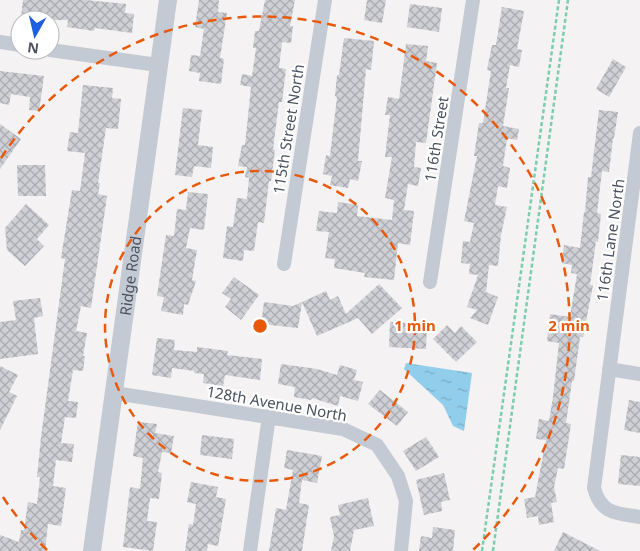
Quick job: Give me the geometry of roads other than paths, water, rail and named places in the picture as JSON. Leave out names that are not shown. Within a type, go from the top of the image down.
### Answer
[{"type":"street","name":"Ridge Road","points":[[92,551],[168,0]]},
{"type":"street","name":"115th Street North","points":[[284,264],[325,0]]},
{"type":"street","name":"116th Street","points":[[430,282],[473,0]]},
{"type":"street","points":[[60,51],[158,65]]},
{"type":"street","name":"116th Lane North","points":[[640,132],[634,230],[609,369],[594,488],[597,500],[606,509],[620,514],[640,517]]},
{"type":"street","points":[[609,369],[640,374]]},
{"type":"street","name":"128th Avenue North","points":[[115,393],[343,429],[377,445],[398,476],[406,502],[401,551]]},
{"type":"street","points":[[250,551],[269,416]]},
{"type":"water","points":[[406,363],[472,373],[464,431],[453,426],[443,405],[404,369]]}]
